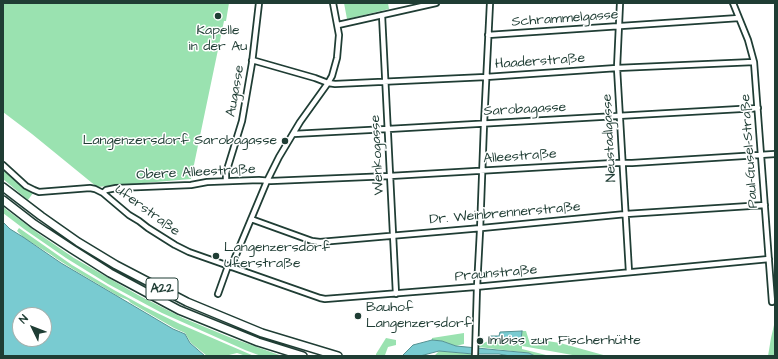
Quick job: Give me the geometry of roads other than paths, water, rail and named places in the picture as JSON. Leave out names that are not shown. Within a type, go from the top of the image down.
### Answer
[{"type":"highway","name":"A22","points":[[3,187],[78,242],[116,265],[187,302],[262,333],[338,356]]},
{"type":"highway","name":"A22","points":[[3,200],[34,224],[110,273],[180,310],[258,342],[303,356]]},
{"type":"street","name":"Augasse","points":[[226,181],[226,173],[242,121],[259,3]]},
{"type":"street","points":[[218,294],[267,181],[279,157],[300,122],[328,83],[333,72],[337,58],[339,35],[333,3]]},
{"type":"street","points":[[338,25],[436,3]]},
{"type":"street","points":[[475,356],[490,3]]},
{"type":"street","name":"Neustadlgasse","points":[[620,3],[617,68],[629,272]]},
{"type":"street","name":"Paul-Gusel-Straße","points":[[732,3],[751,50],[754,62],[769,259],[772,272],[772,302]]},
{"type":"street","name":"Wenkogasse","points":[[382,15],[396,294]]},
{"type":"street","name":"Schrammelgasse","points":[[488,35],[739,18]]},
{"type":"street","name":"Haaderstraße","points":[[252,60],[316,78],[328,83],[336,84],[617,68],[754,62]]},
{"type":"street","name":"Sarobagasse","points":[[293,134],[758,108]]},
{"type":"street","name":"Alleestraße","points":[[267,181],[390,176],[775,154]]},
{"type":"street","name":"Uferstraße","points":[[3,165],[30,188],[39,192],[90,188],[103,193],[132,217],[175,245],[200,256],[230,266]]},
{"type":"street","name":"Obere Alleestraße","points":[[103,193],[106,190],[116,188],[190,185],[226,181],[267,181]]},
{"type":"street","name":"Dr. Weinbrennerstraße","points":[[251,219],[312,241],[320,242],[626,214],[765,205]]},
{"type":"street","name":"Praunstraße","points":[[230,266],[325,299],[477,287],[769,259]]},
{"type":"water","points":[[3,222],[10,229],[61,263],[173,329],[185,334],[190,343],[205,356],[3,356]]},
{"type":"water","points":[[522,331],[521,341],[488,341],[488,336],[499,336],[500,332]]},
{"type":"water","points":[[432,340],[442,341],[456,346],[529,353],[535,356],[510,356],[499,354],[473,354],[439,351],[420,356],[403,355],[413,345]]},
{"type":"place","name":"Kapelle in der Au","points":[[218,16]]},
{"type":"place","name":"Langenzersdorf Sarobagasse","points":[[285,141]]},
{"type":"place","name":"Langenzersdorf Uferstraße","points":[[216,256]]},
{"type":"place","name":"Bauhof Langenzersdorf","points":[[358,316]]},
{"type":"place","name":"Imbiss zur Fischerhütte","points":[[480,341]]}]
